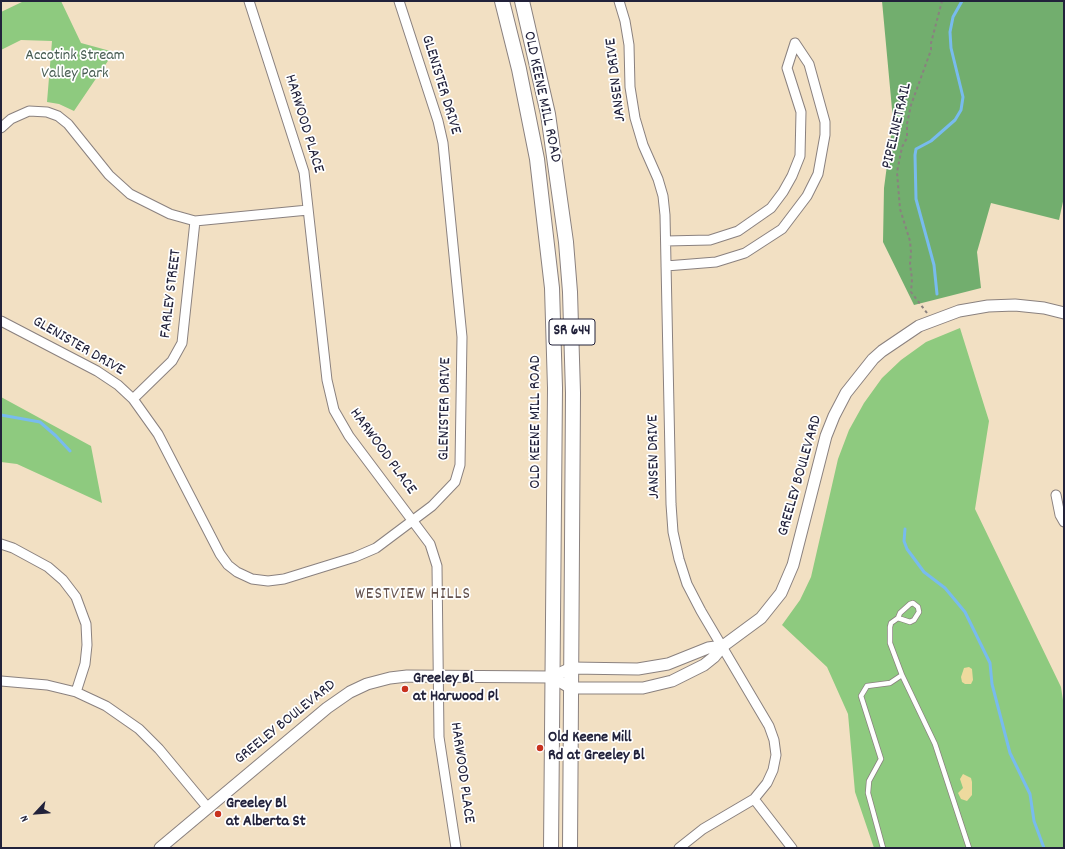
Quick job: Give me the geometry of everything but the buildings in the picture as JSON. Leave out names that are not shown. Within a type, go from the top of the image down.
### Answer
[{"type":"main road","name":"OLD KEENE MILL ROAD","points":[[502,1],[519,69],[537,158],[552,288],[555,388],[551,848]]},
{"type":"main road","name":"OLD KEENE MILL ROAD","points":[[522,1],[549,121],[566,242],[570,292],[573,393],[570,848]]},
{"type":"street","name":"HARWOOD PLACE","points":[[249,1],[304,172],[327,380],[334,410],[349,436],[430,544],[437,566],[439,737],[456,848]]},
{"type":"street","name":"GLENISTER DRIVE","points":[[1,321],[97,371],[118,385],[133,399],[158,434],[220,554],[228,565],[237,572],[252,579],[268,581],[284,579],[355,557],[376,548],[413,520],[447,491],[458,474],[460,464],[462,337],[443,143],[438,121],[399,1]]},
{"type":"street","name":"JANSEN DRIVE","points":[[619,1],[626,21],[629,45],[630,87],[635,118],[643,145],[663,196],[666,241],[671,504],[673,532],[679,559],[687,584],[701,611],[769,726],[774,740],[776,755],[773,770],[767,783],[754,799],[703,829],[679,848]]},
{"type":"street","points":[[666,241],[710,240],[738,231],[771,208],[783,192],[792,176],[800,156],[801,112],[787,68],[795,43],[809,64],[825,122],[826,136],[818,174],[807,196],[782,229],[745,253],[716,262],[666,266]]},
{"type":"street","points":[[1,128],[11,119],[29,111],[47,112],[58,116],[68,124],[109,175],[130,194],[170,214],[195,221],[308,210]]},
{"type":"street","name":"FARLEY STREET","points":[[133,399],[172,361],[182,343],[195,221]]},
{"type":"street","name":"GREELEY BOULEVARD","points":[[571,688],[632,688],[672,681],[704,665],[714,657],[723,646],[761,618],[774,604],[786,585],[793,565],[826,436],[834,416],[846,393],[864,369],[882,351],[907,333],[932,321],[959,311],[988,306],[1029,306],[1064,313]]},
{"type":"street","points":[[1056,495],[1060,515],[1064,522]]},
{"type":"street","points":[[1,544],[13,548],[48,567],[63,580],[76,597],[86,624],[87,645],[85,664],[76,692]]},
{"type":"street","name":"GREELEY BOULEVARD","points":[[160,848],[326,708],[350,692],[367,684],[390,678],[438,676],[552,676],[571,668],[638,669],[668,664],[708,648],[723,646]]},
{"type":"street","points":[[552,676],[571,688]]},
{"type":"street","points":[[1,681],[30,682],[76,692],[106,706],[140,730],[159,749],[208,808]]},
{"type":"street","points":[[754,799],[792,848]]},
{"type":"lane","points":[[898,618],[910,622],[914,620],[919,612],[918,607],[913,603],[900,613],[898,618],[892,623],[889,638],[902,675],[935,744],[969,848]]},
{"type":"lane","points":[[883,848],[868,793],[869,781],[881,759],[861,696],[867,686],[890,683],[902,675]]},
{"type":"path","name":"PIPELINETRAIL","points":[[932,321],[919,301],[916,300],[911,292],[912,279],[910,264],[912,252],[900,209],[897,172],[902,147],[907,138],[907,124],[911,106],[931,50],[931,43],[942,1]]},
{"type":"green space","name":"Accotink Stream Valley Park","points":[[24,1],[61,1],[81,43],[114,52],[74,111],[59,104],[47,102],[52,41],[21,40],[1,50],[1,12]]},
{"type":"green space","points":[[882,1],[1064,1],[1064,197],[1059,220],[991,203],[977,252],[981,288],[914,305],[883,242],[884,188],[893,120]]},
{"type":"green space","points":[[960,328],[989,421],[975,509],[1061,687],[1064,707],[1064,848],[874,848],[855,792],[848,714],[827,667],[782,625],[800,600],[811,577],[838,459],[849,430],[864,403],[882,378],[901,360],[926,342]]},
{"type":"green space","points":[[1,397],[91,446],[102,503],[17,464],[1,462]]},
{"type":"sand","points":[[969,667],[972,669],[973,680],[971,684],[965,684],[962,682],[961,677],[964,668]]},
{"type":"sand","points":[[963,774],[971,778],[972,782],[972,795],[967,801],[961,799],[958,793],[963,788],[960,779]]},
{"type":"waterway","points":[[937,294],[934,265],[916,199],[915,155],[916,149],[931,141],[955,120],[961,110],[963,97],[951,48],[950,32],[953,17],[962,1]]},
{"type":"waterway","points":[[1,415],[40,422],[70,451]]},
{"type":"waterway","points":[[905,529],[904,541],[907,549],[924,572],[945,588],[965,612],[990,663],[992,684],[1010,753],[1030,794],[1034,821],[1044,848]]},
{"type":"place","name":"Greeley Bl at Harwood Pl","points":[[405,689]]},
{"type":"place","name":"Old Keene Mill Rd at Greeley Bl","points":[[540,748]]},
{"type":"place","name":"Greeley Bl at Alberta St","points":[[218,814]]},
{"type":"district","name":"WESTVIEW HILLS","points":[[413,596]]}]
